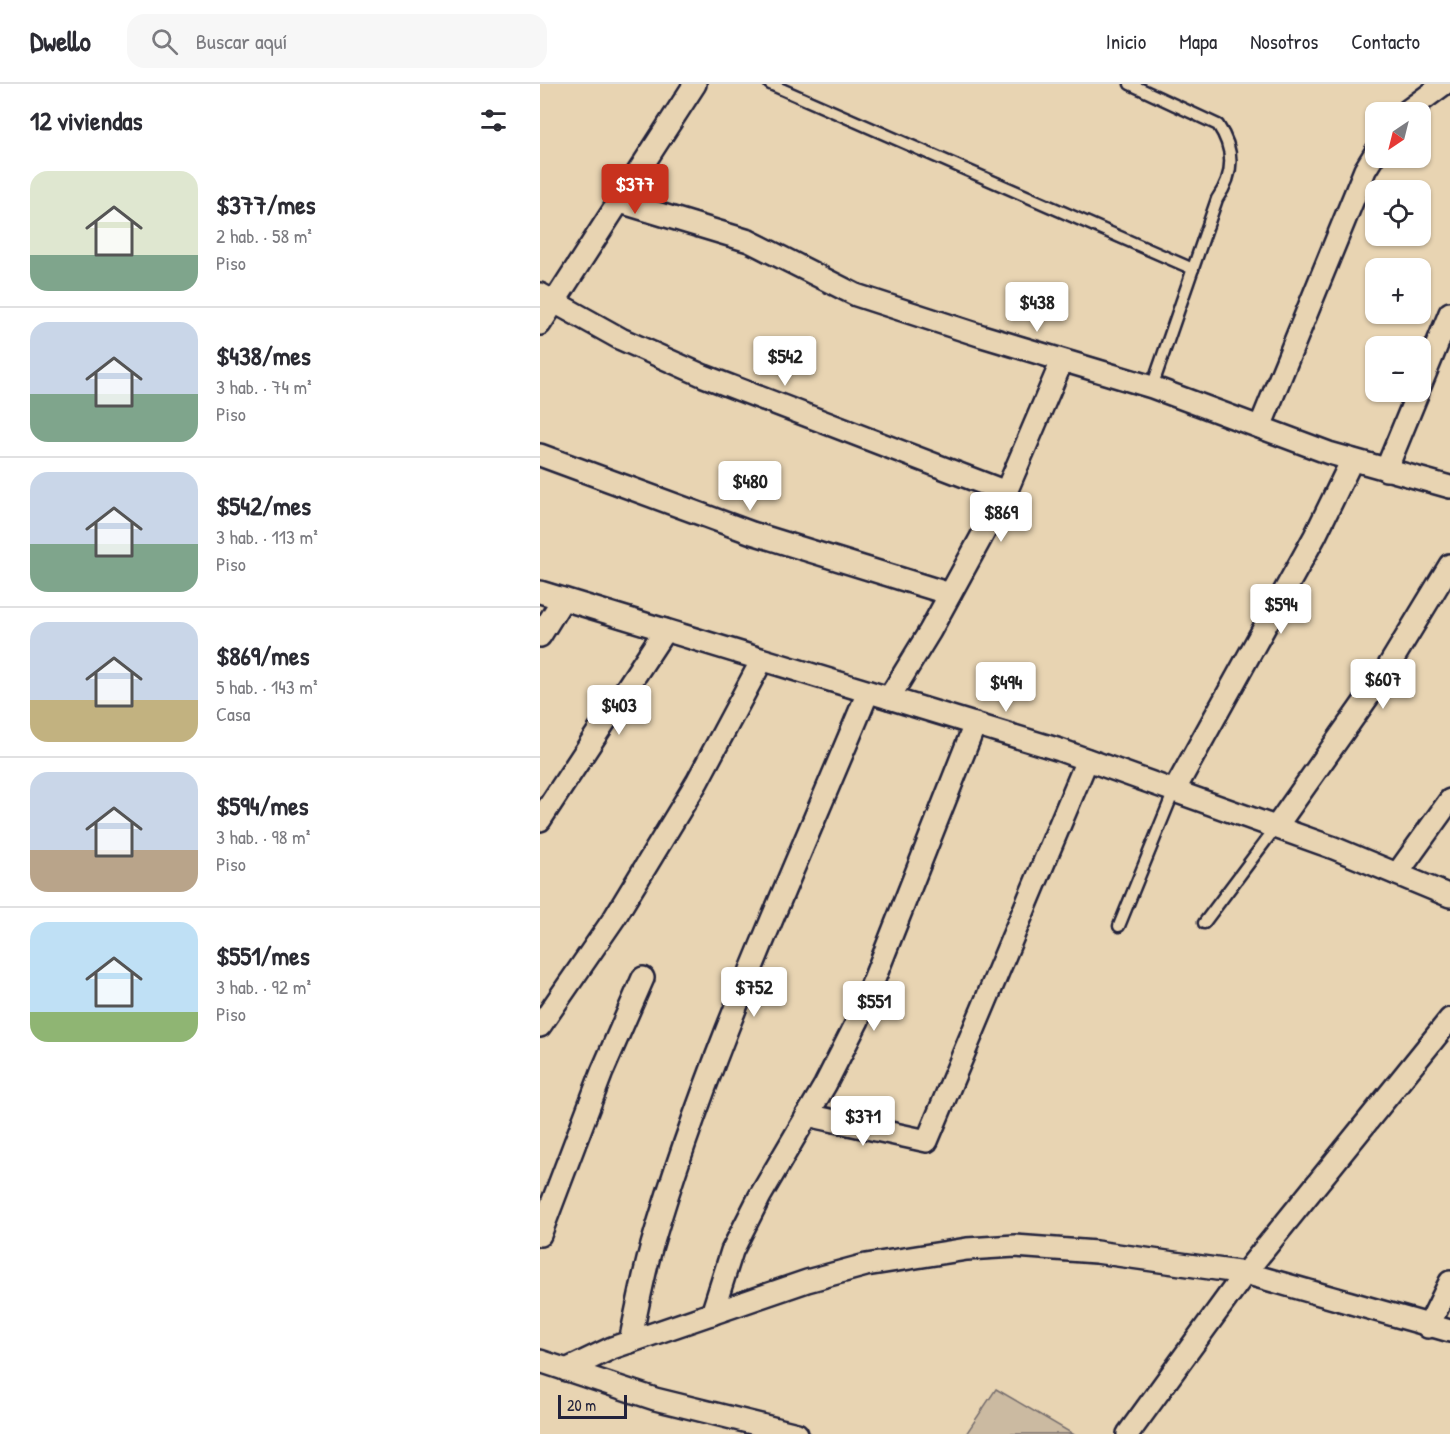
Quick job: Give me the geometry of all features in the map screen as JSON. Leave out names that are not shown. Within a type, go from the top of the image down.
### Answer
[{"type":"street","points":[[540,324],[548,297],[620,202],[695,84]]},
{"type":"street","points":[[1420,102],[1444,84]]},
{"type":"street","points":[[1260,428],[1366,168]]},
{"type":"street","points":[[620,202],[749,242],[856,295],[1062,361],[1152,387],[1352,460],[1450,488]]},
{"type":"street","points":[[548,297],[621,339],[704,376],[1006,492]]},
{"type":"street","points":[[1431,359],[1450,313]]},
{"type":"street","points":[[888,698],[950,594],[1006,492],[1062,361]]},
{"type":"street","points":[[1386,470],[1414,402]]},
{"type":"street","points":[[540,455],[752,533],[950,594]]},
{"type":"street","points":[[1174,791],[1315,536],[1352,460]]},
{"type":"street","points":[[1276,827],[1382,677],[1450,566]]},
{"type":"street","points":[[540,592],[1087,760],[1276,827],[1450,896]]},
{"type":"street","points":[[540,636],[563,599]]},
{"type":"street","points":[[540,820],[665,630]]},
{"type":"street","points":[[540,1026],[615,917],[698,782],[762,660]]},
{"type":"street","points":[[630,1342],[652,1246],[683,1149],[727,1033],[868,692]]},
{"type":"street","points":[[712,1314],[732,1251],[858,1020],[975,724]]},
{"type":"street","points":[[807,1115],[927,1141],[1087,760]]},
{"type":"street","points":[[1398,874],[1450,800]]},
{"type":"street","points":[[540,1235],[602,1072],[643,978]]},
{"type":"street","points":[[1128,1434],[1245,1273],[1450,1019]]},
{"type":"street","points":[[566,1370],[630,1342],[807,1281],[866,1265],[967,1249],[1014,1246],[1096,1252],[1245,1273],[1428,1327],[1450,1331]]},
{"type":"street","points":[[1428,1327],[1450,1282]]},
{"type":"street","points":[[540,1361],[655,1399],[797,1434]]},
{"type":"lane","points":[[770,84],[1193,269]]},
{"type":"lane","points":[[1130,84],[1218,125],[1228,144],[1231,166],[1228,178],[1217,199],[1152,387]]},
{"type":"lane","points":[[1119,926],[1174,791]]},
{"type":"lane","points":[[1204,923],[1276,827]]},
{"type":"shaded area","points":[[996,1389],[1073,1434],[966,1434]]}]
